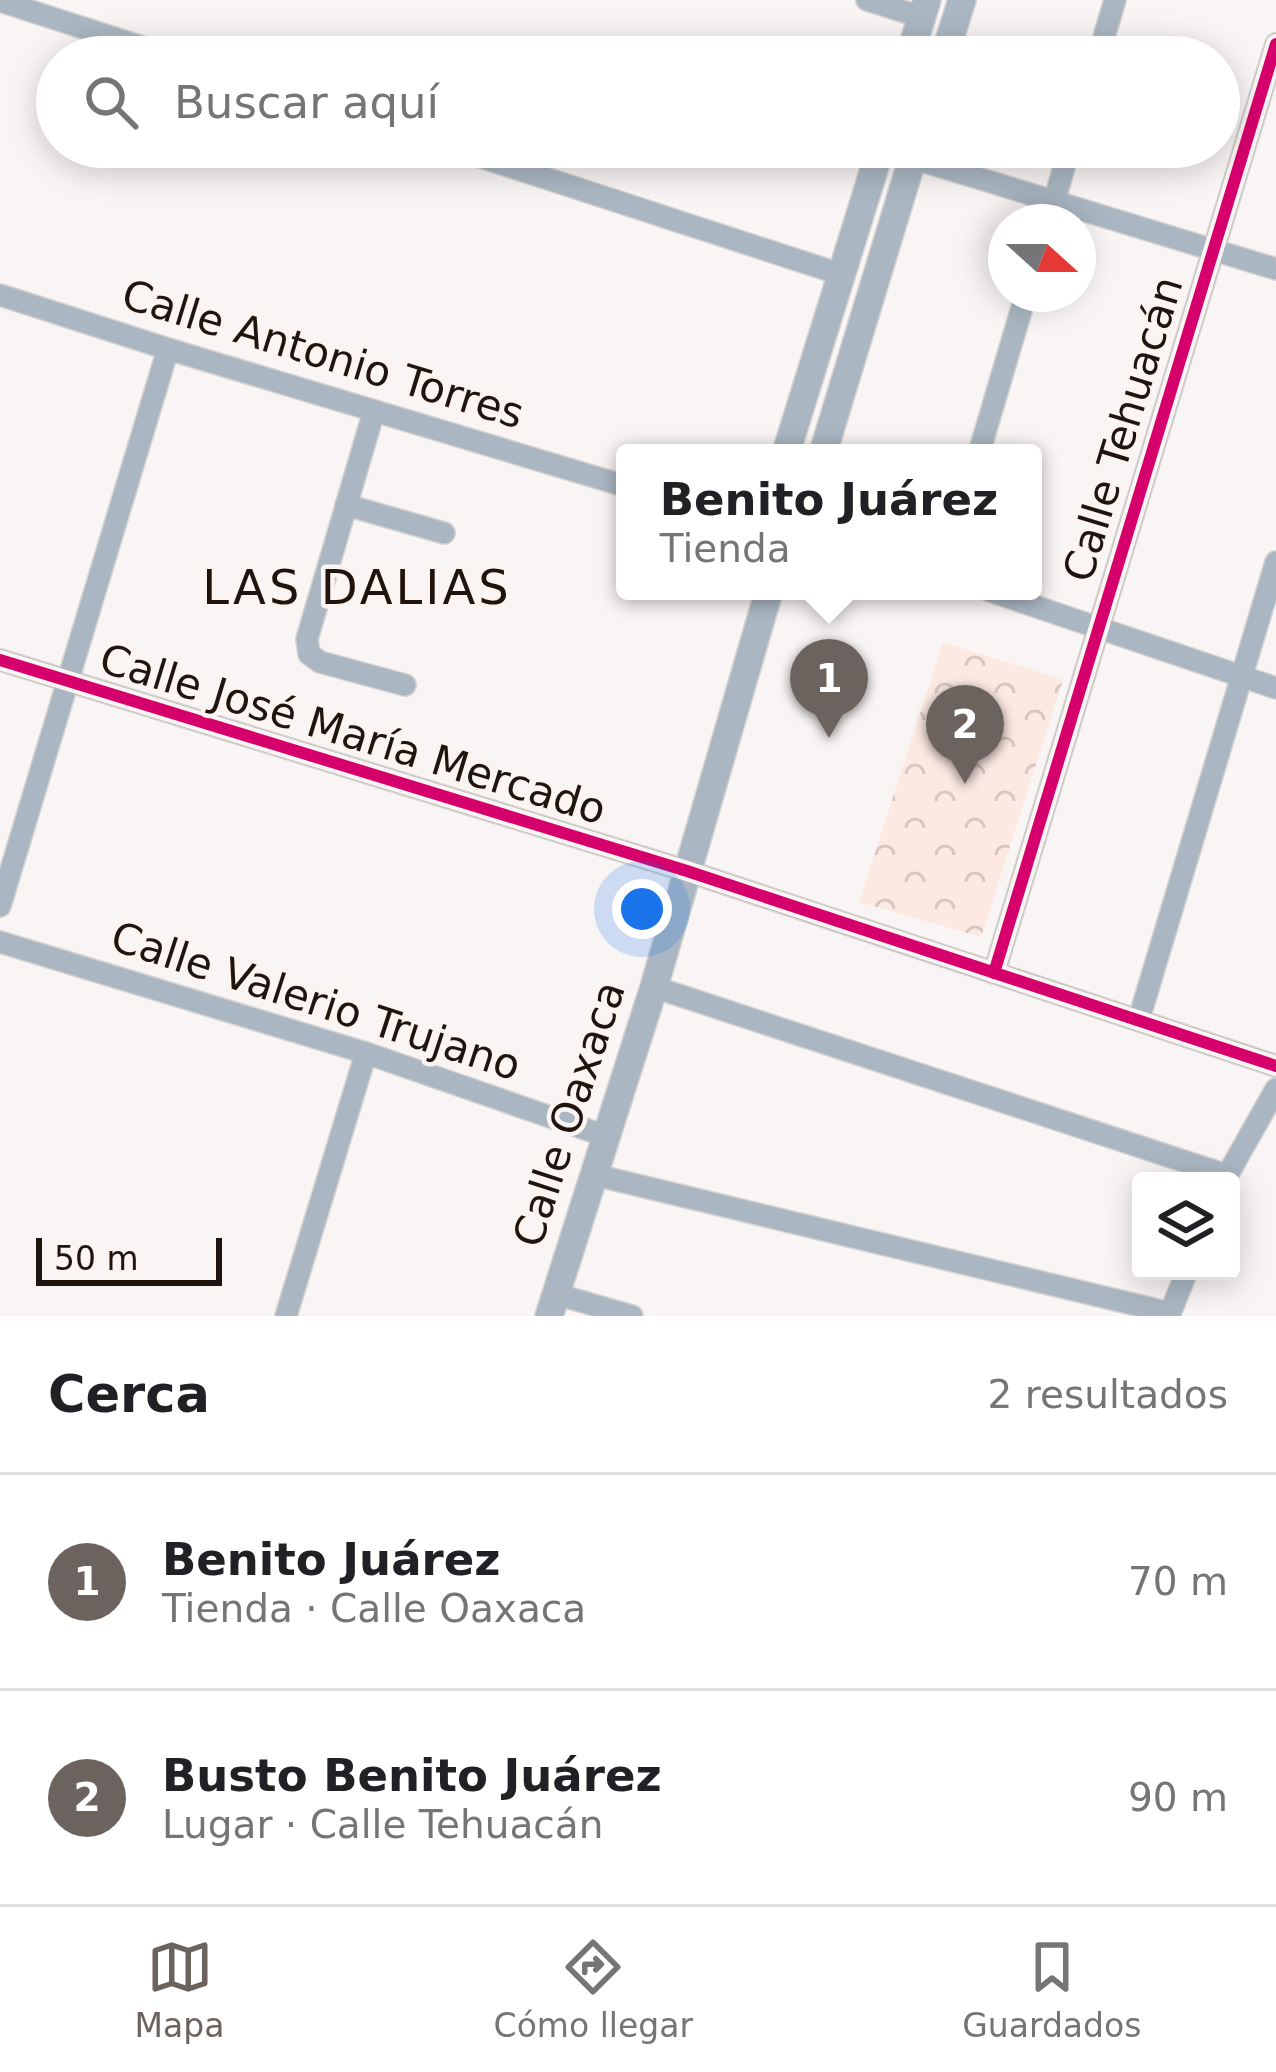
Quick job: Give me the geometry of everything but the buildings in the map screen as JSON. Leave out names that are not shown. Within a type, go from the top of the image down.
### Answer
[{"type":"street","points":[[867,0],[924,9]]},
{"type":"street","points":[[951,36],[962,0]]},
{"type":"street","points":[[1104,36],[1115,0]]},
{"type":"street","points":[[0,1],[108,36]]},
{"type":"street","name":"Calle Tehuacán","points":[[1240,161],[1276,44]]},
{"type":"street","points":[[514,168],[840,274]]},
{"type":"street","points":[[789,444],[874,168]]},
{"type":"street","points":[[826,444],[910,168]]},
{"type":"street","points":[[949,168],[1032,204]]},
{"type":"street","points":[[1053,204],[1064,168]]},
{"type":"street","name":"Calle Tehuacán","points":[[994,973],[1238,168]]},
{"type":"street","points":[[1096,222],[1276,269]]},
{"type":"street","points":[[854,233],[887,244]]},
{"type":"street","name":"Calle Antonio Torres","points":[[0,295],[616,483]]},
{"type":"street","points":[[982,444],[1021,312]]},
{"type":"street","points":[[0,907],[167,349]]},
{"type":"street","points":[[374,410],[307,640],[309,654],[320,662],[405,685]]},
{"type":"street","points":[[346,505],[443,532]]},
{"type":"street","points":[[1138,1019],[1276,562]]},
{"type":"street","name":"Calle Oaxaca","points":[[553,1305],[654,987],[766,600]]},
{"type":"street","points":[[1017,600],[1276,688]]},
{"type":"street","name":"Calle José María Mercado","points":[[0,660],[687,871],[1276,1066]]},
{"type":"street","name":"Calle Valerio Trujano","points":[[0,942],[366,1053],[608,1137]]},
{"type":"street","points":[[654,987],[1207,1172]]},
{"type":"street","points":[[286,1316],[366,1053]]},
{"type":"street","points":[[1228,1172],[1276,1089]]},
{"type":"street","points":[[595,1175],[1169,1315],[1183,1280]]},
{"type":"street","points":[[553,1305],[632,1316]]},
{"type":"green space","points":[[943,642],[1063,680],[981,937],[859,902]]},
{"type":"cycle path","points":[[1240,163],[1276,44]]},
{"type":"cycle path","points":[[994,973],[1238,168]]},
{"type":"cycle path","points":[[0,660],[687,871],[1276,1066]]},
{"type":"place","name":"Benito Juárez","points":[[829,738]]},
{"type":"place","name":"Busto Benito Juárez","points":[[965,784]]},
{"type":"district","name":"LAS DALIAS","points":[[357,587]]}]
